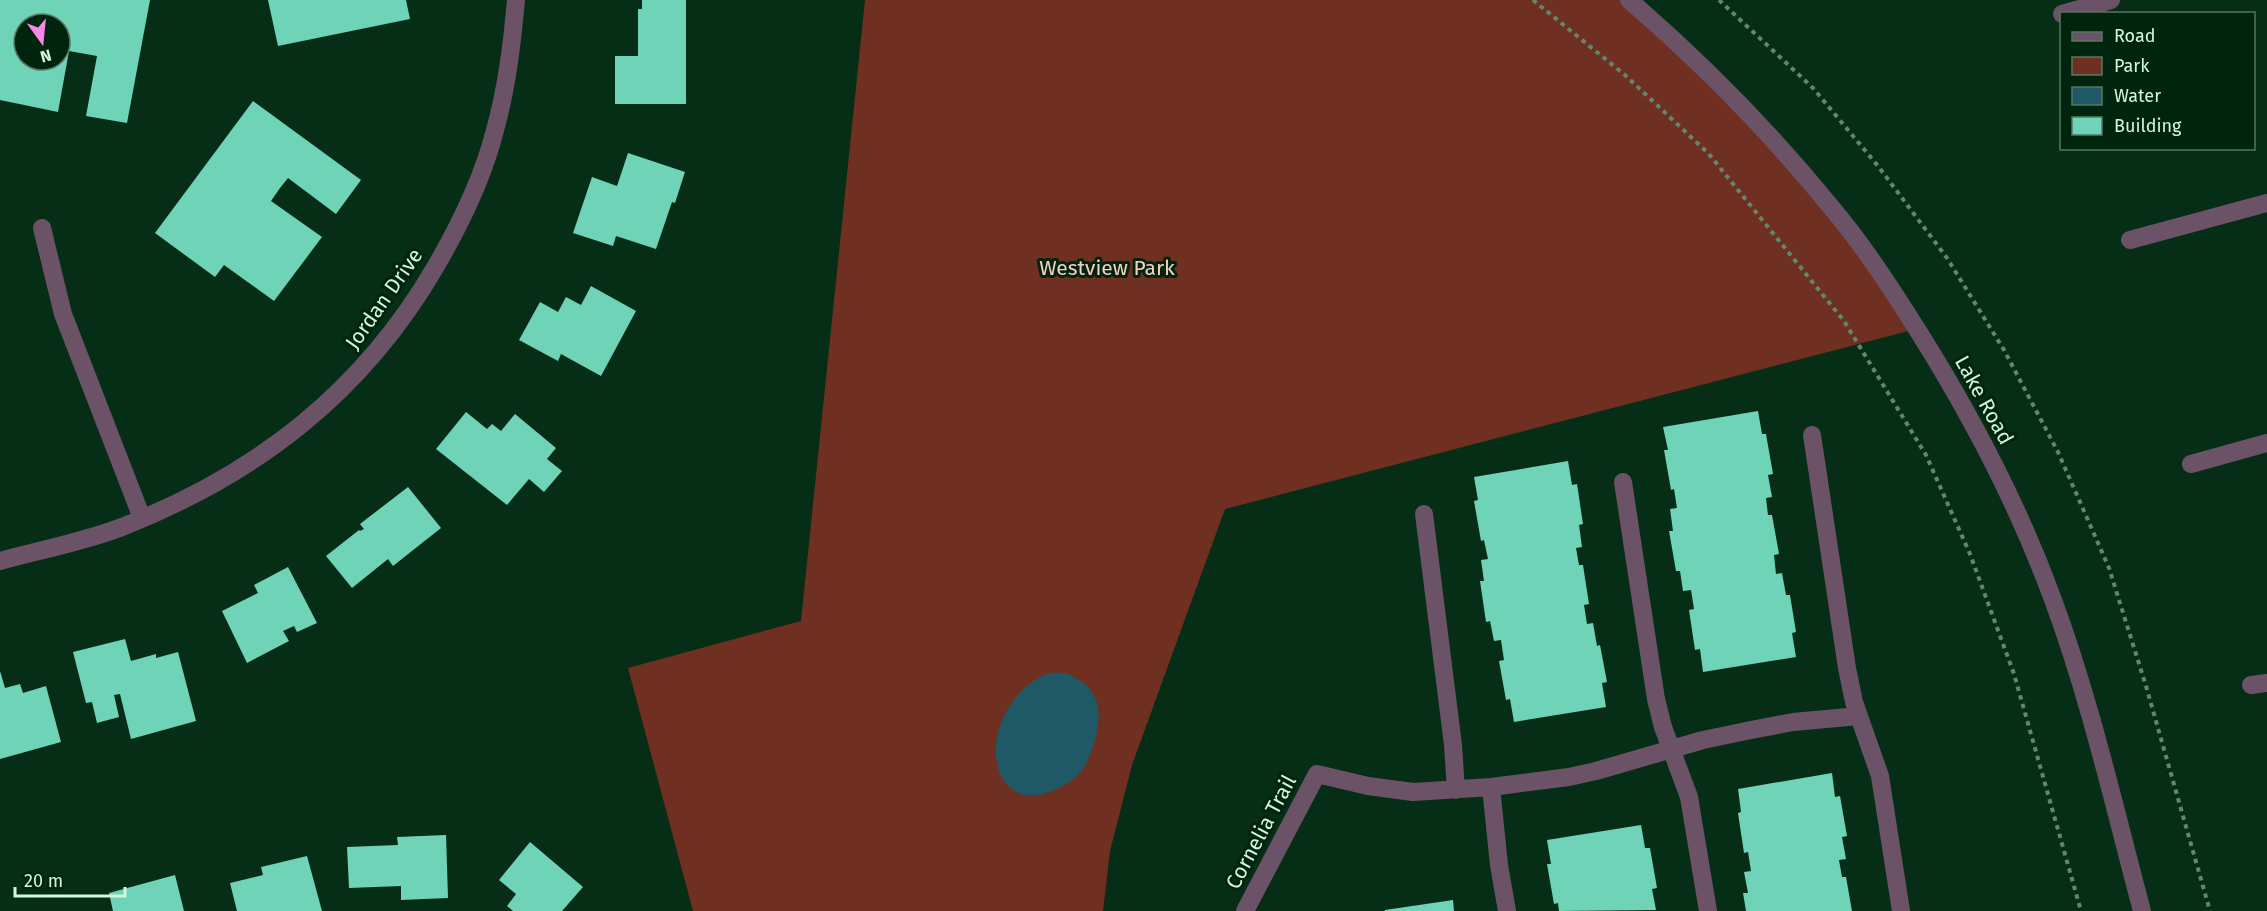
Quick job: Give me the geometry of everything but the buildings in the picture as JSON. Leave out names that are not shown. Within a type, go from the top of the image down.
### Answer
[{"type":"street","name":"Jordan Drive","points":[[0,561],[100,534],[142,518],[220,481],[287,437],[348,383],[378,351],[407,313],[454,235],[475,190],[488,154],[507,77],[516,0]]},
{"type":"street","name":"Lake Road","points":[[1629,0],[1697,62],[1762,128],[1832,208],[1895,294],[1951,384],[2005,486],[2052,597],[2085,701],[2142,911]]},
{"type":"street","points":[[2069,12],[2111,0]]},
{"type":"street","points":[[2130,240],[2267,203]]},
{"type":"street","points":[[42,228],[63,314],[142,518]]},
{"type":"street","points":[[1812,435],[1847,668],[1859,716],[1880,776],[1900,911]]},
{"type":"street","points":[[2191,464],[2267,442]]},
{"type":"street","points":[[1623,482],[1656,699],[1689,797],[1708,911]]},
{"type":"street","points":[[1424,514],[1452,733],[1456,790],[1569,777],[1722,735],[1776,725],[1859,716]]},
{"type":"street","name":"Cornelia Trail","points":[[1245,911],[1317,774],[1413,792],[1456,790]]},
{"type":"street","points":[[1491,787],[1507,911]]},
{"type":"path","points":[[1533,0],[1625,75],[1708,153],[1844,321],[1926,455],[1970,554],[2014,674],[2081,911]]},
{"type":"path","points":[[1719,0],[1813,88],[1878,166],[1947,258],[2004,350],[2058,452],[2109,568],[2146,686],[2210,911]]},
{"type":"green space","name":"Westview Park","points":[[865,0],[1629,0],[1762,128],[1916,329],[1225,509],[1132,765],[1110,851],[1103,911],[693,911],[628,668],[801,621]]},
{"type":"water","points":[[1066,673],[1086,685],[1096,701],[1099,720],[1088,758],[1075,778],[1065,785],[1033,796],[1015,792],[1008,786],[998,769],[996,757],[998,732],[1003,719],[1009,707],[1026,686],[1048,674]]}]
